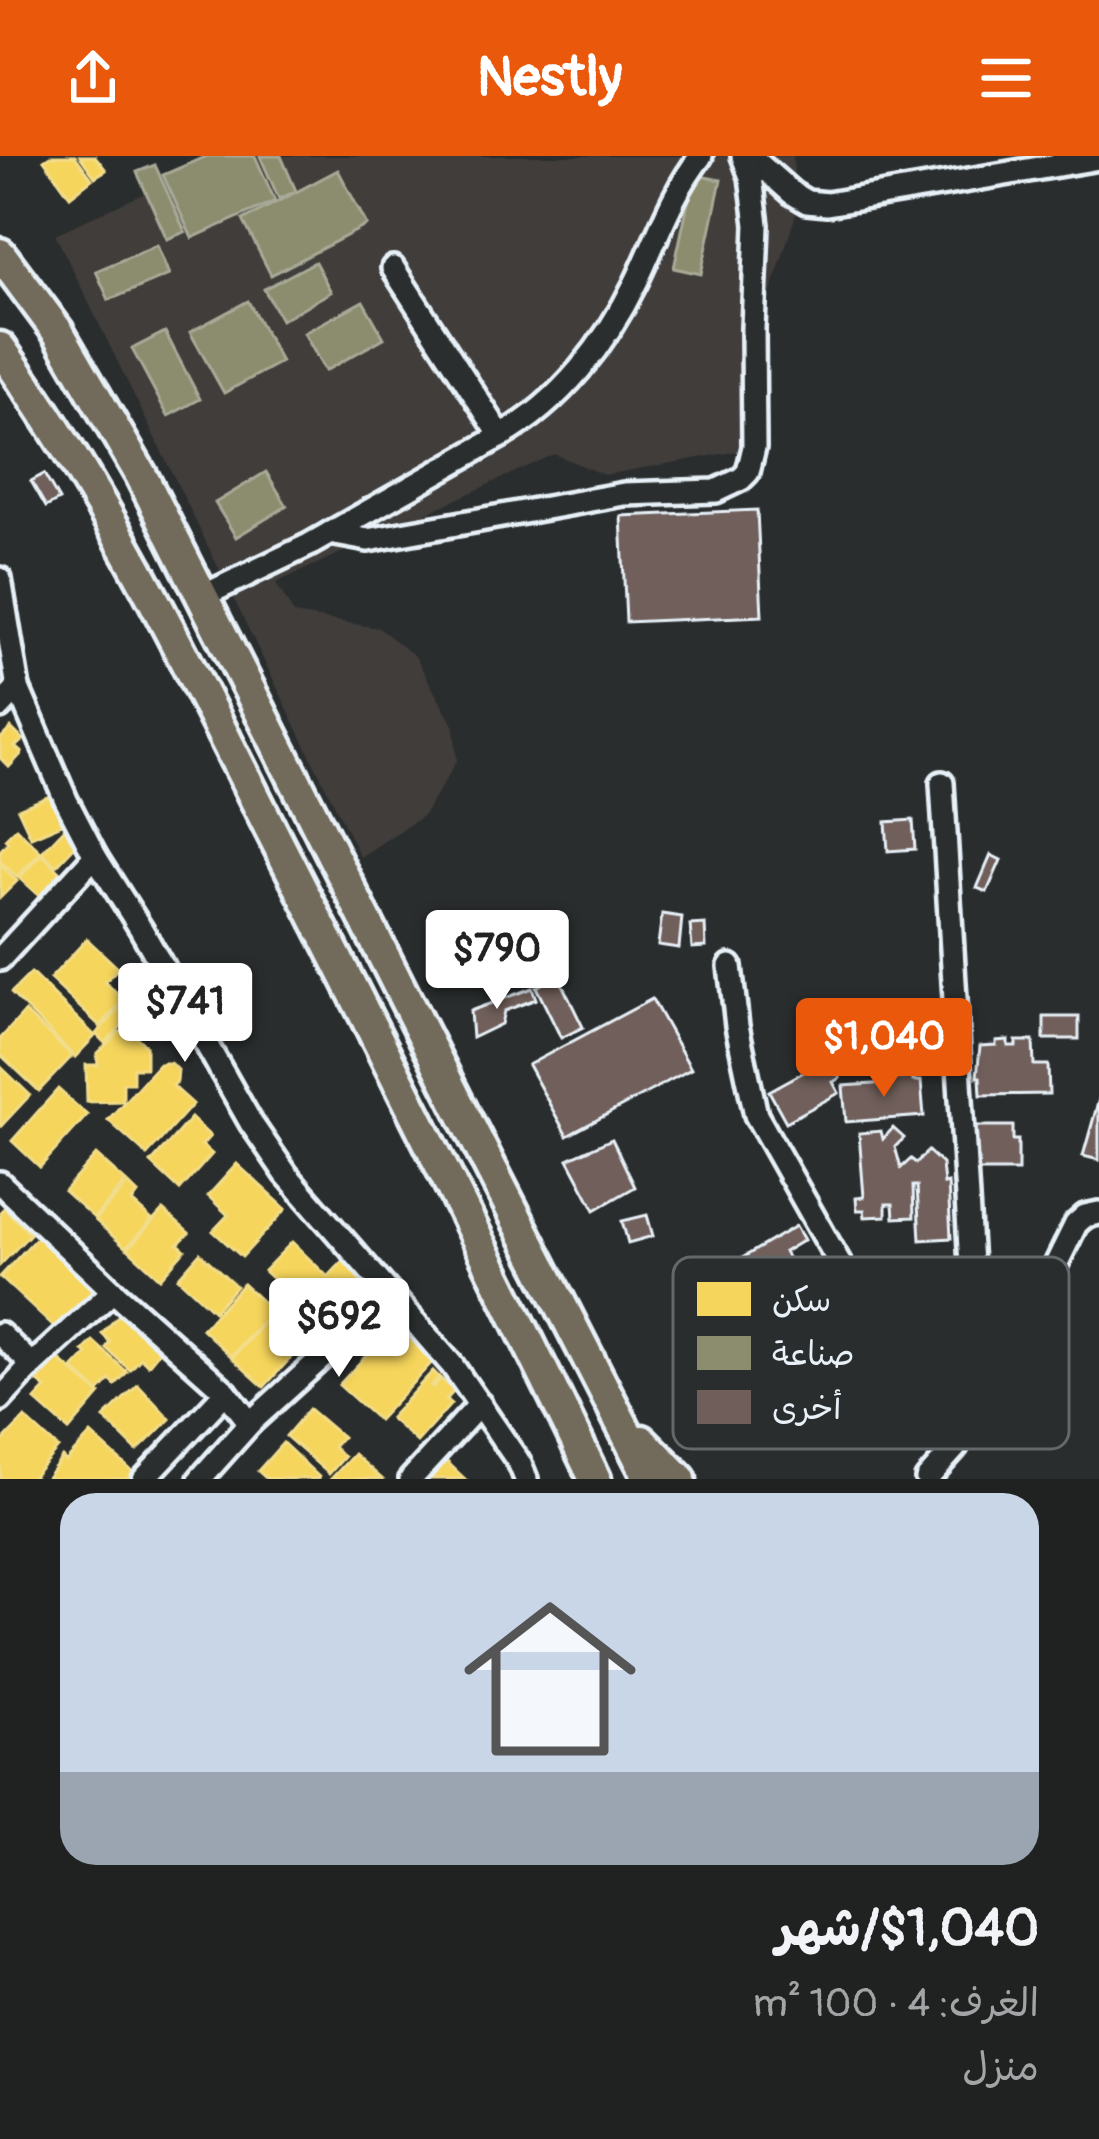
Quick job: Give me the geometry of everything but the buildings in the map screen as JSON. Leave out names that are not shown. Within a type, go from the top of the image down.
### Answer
[{"type":"highway","points":[[0,254],[58,332],[141,475],[650,1479]]},
{"type":"highway","points":[[0,348],[85,474],[164,618],[462,1205],[595,1479]]},
{"type":"highway","points":[[620,1419],[680,1479]]},
{"type":"street","points":[[203,596],[331,533],[519,426],[566,387],[635,286],[685,177],[701,156]]},
{"type":"street","points":[[331,533],[368,540],[624,494],[716,491],[741,479],[748,472],[754,447],[758,225],[747,156]]},
{"type":"street","points":[[747,156],[792,193],[807,202],[827,204],[1099,158]]},
{"type":"street","points":[[393,268],[501,436]]},
{"type":"street","points":[[0,579],[18,688],[95,856],[286,1174],[452,1365],[526,1479]]},
{"type":"street","points":[[0,707],[18,688]]},
{"type":"street","points":[[942,783],[971,1257]]},
{"type":"street","points":[[0,959],[95,856]]},
{"type":"street","points":[[730,966],[736,1026],[756,1115],[835,1257]]},
{"type":"street","points":[[0,1183],[226,1392],[250,1423]]},
{"type":"street","points":[[1060,1257],[1076,1224],[1099,1213]]},
{"type":"street","points":[[0,1400],[113,1291]]},
{"type":"street","points":[[200,1479],[250,1423],[391,1295]]},
{"type":"street","points":[[0,1334],[32,1365]]},
{"type":"street","points":[[144,1479],[226,1392]]},
{"type":"street","points":[[411,1479],[480,1404]]},
{"type":"street","points":[[927,1479],[954,1449]]},
{"type":"shaded area","points":[[227,156],[793,156],[796,214],[760,327],[761,426],[739,451],[604,475],[554,454],[276,583],[294,614],[379,628],[415,656],[454,727],[457,761],[424,815],[360,857],[55,234]]}]
